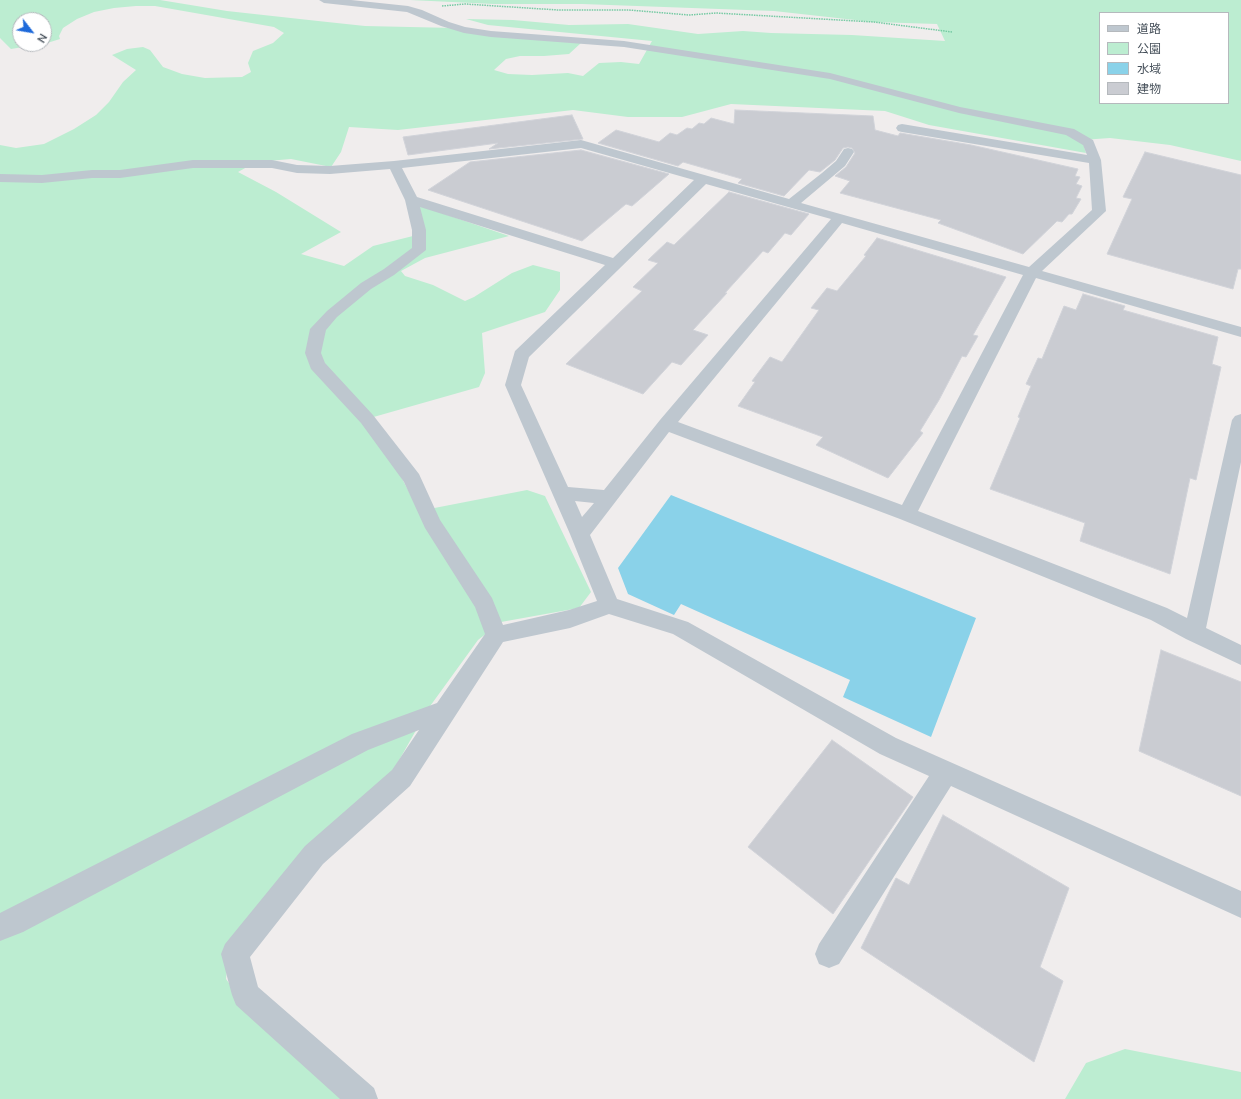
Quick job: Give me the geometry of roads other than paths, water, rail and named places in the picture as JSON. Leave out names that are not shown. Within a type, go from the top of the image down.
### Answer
[{"type":"street","points":[[324,0],[403,8],[419,12],[445,24],[464,30],[491,34],[624,44],[830,76],[959,110],[1070,132],[1089,143],[1094,160],[1099,211],[1032,272],[906,514]]},
{"type":"street","points":[[902,128],[1094,160]]},
{"type":"street","points":[[0,178],[42,179],[92,174],[120,174],[193,164],[272,164],[312,170],[394,165],[581,144],[1241,332]]},
{"type":"street","points":[[790,204],[841,164],[848,152]]},
{"type":"street","points":[[394,165],[412,200],[419,230],[419,250],[389,272],[366,286],[332,314],[318,329],[313,353],[317,364],[367,419],[412,479],[432,523],[485,604],[496,635]]},
{"type":"street","points":[[609,605],[580,534],[513,385],[521,356],[703,179]]},
{"type":"street","points":[[412,200],[616,264]]},
{"type":"street","points":[[580,534],[666,424],[839,218]]},
{"type":"street","points":[[1194,633],[1241,420]]},
{"type":"street","points":[[666,424],[906,514],[1159,614],[1241,656]]},
{"type":"street","points":[[562,493],[609,497]]},
{"type":"street","points":[[364,1099],[246,995],[235,954],[314,855],[401,778],[496,635],[570,619],[609,605],[680,628],[888,746],[1241,905]]},
{"type":"street","points":[[0,927],[20,919],[360,742],[445,710]]},
{"type":"street","points":[[829,954],[946,772]]},
{"type":"water","points":[[671,495],[976,618],[931,737],[843,697],[850,680],[681,604],[674,615],[628,594],[618,568]]}]
